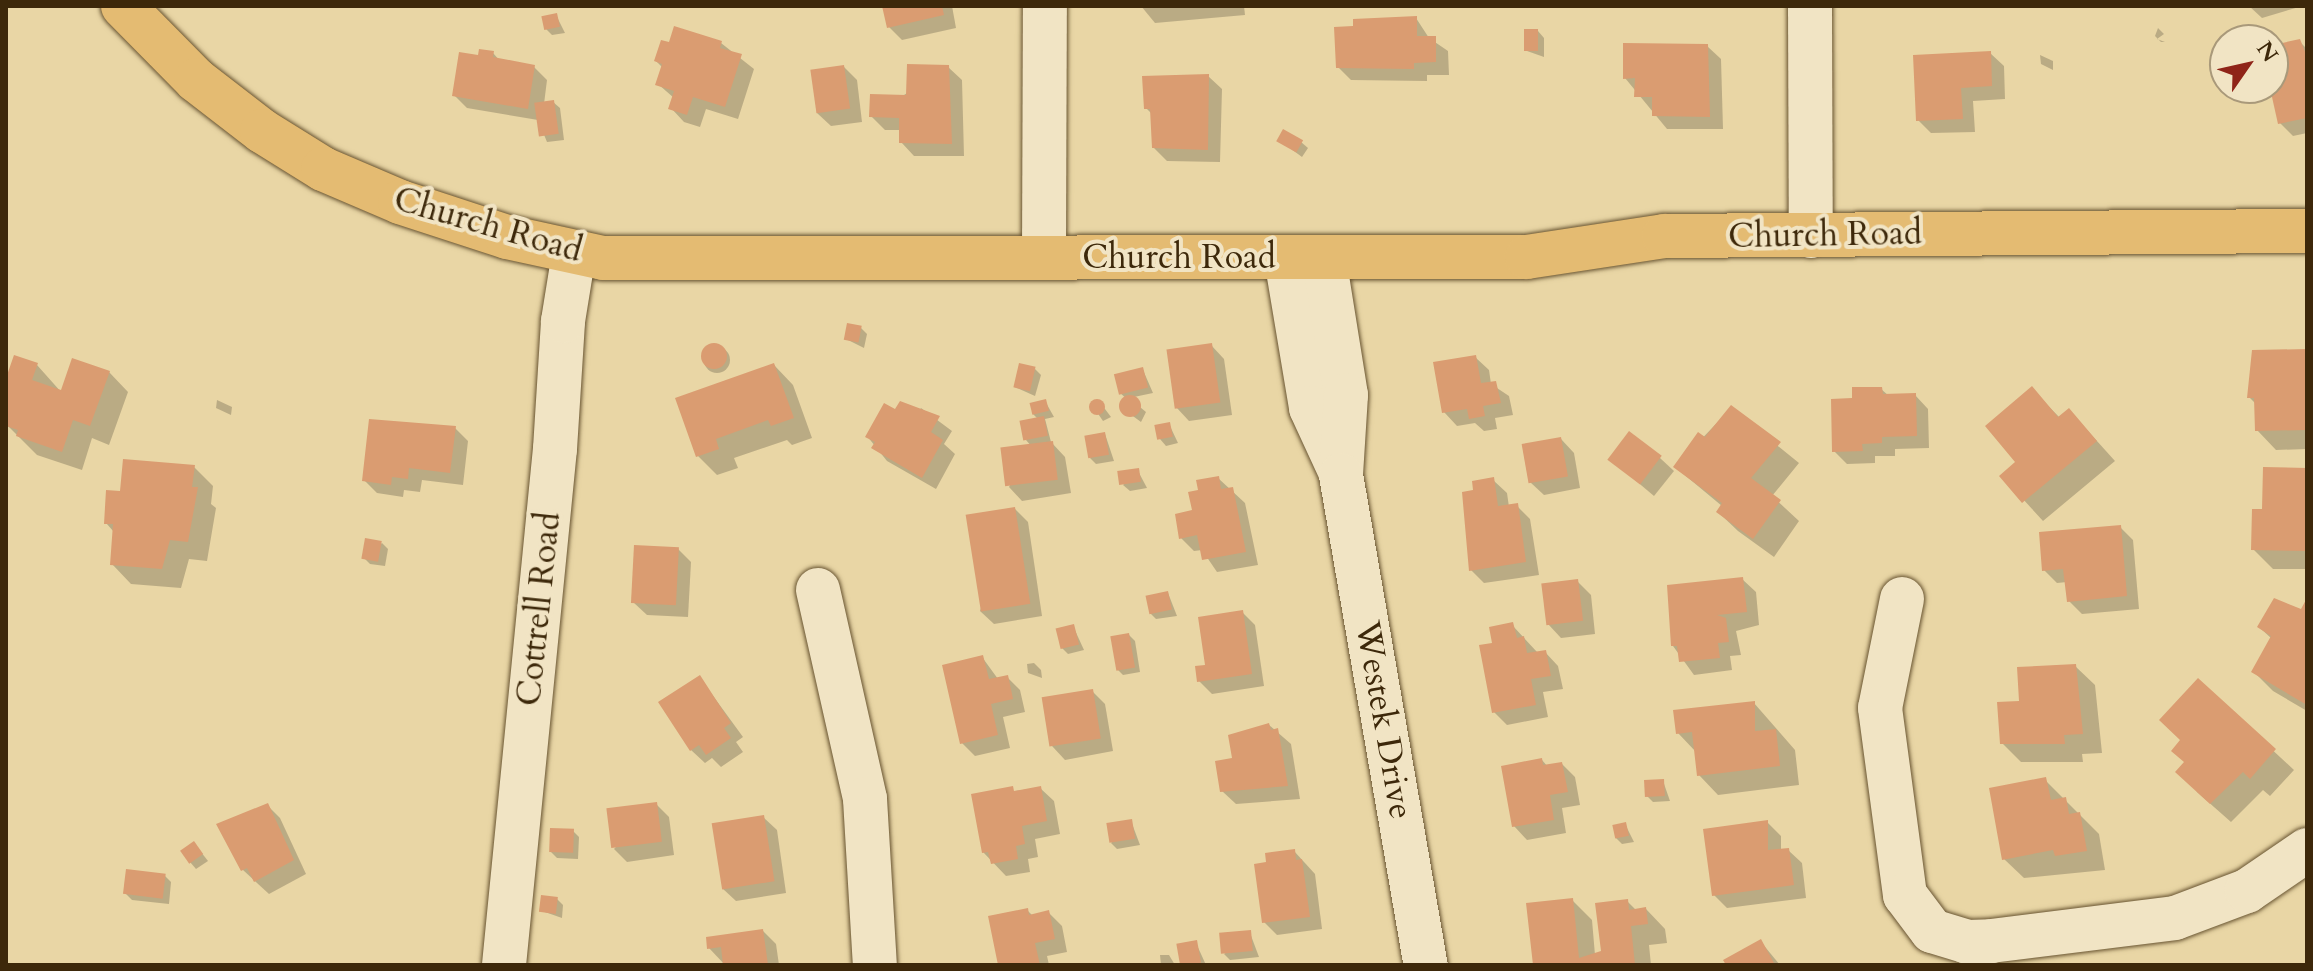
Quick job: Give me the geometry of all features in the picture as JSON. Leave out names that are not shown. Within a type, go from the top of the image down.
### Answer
[{"type":"main road","name":"Church Road","points":[[123,6],[196,80],[262,131],[323,169],[400,202],[574,253],[603,258],[1527,257],[1664,236],[2307,231]]},
{"type":"street","points":[[1044,258],[1045,6]]},
{"type":"street","points":[[1810,6],[1811,236]]},
{"type":"street","name":"Cottrell Road","points":[[504,965],[563,321],[574,253]]},
{"type":"street","name":"Westek Drive","points":[[1305,258],[1311,408],[1341,475],[1426,965]]},
{"type":"street","points":[[818,590],[865,799],[875,965]]},
{"type":"street","points":[[1902,599],[1880,708],[1905,895],[1932,931],[1946,939],[1991,941],[2175,918],[2247,891],[2307,850]]},
{"type":"building","points":[[882,6],[942,6],[944,15],[887,28]]},
{"type":"building","points":[[557,13],[560,27],[544,30],[541,16]]},
{"type":"building","points":[[1417,16],[1417,36],[1436,36],[1436,62],[1414,63],[1414,69],[1336,68],[1334,27],[1353,26],[1353,19]]},
{"type":"building","points":[[674,26],[722,41],[720,48],[742,54],[725,107],[693,97],[687,115],[668,109],[674,91],[655,85],[662,64],[654,61],[661,40],[669,42]]},
{"type":"building","points":[[1524,29],[1538,29],[1538,51],[1524,51]]},
{"type":"building","points":[[2300,39],[2307,57],[2307,118],[2278,124],[2274,104],[2289,104],[2289,41]]},
{"type":"building","points":[[1623,43],[1708,44],[1710,117],[1652,116],[1652,97],[1634,97],[1635,78],[1623,79]]},
{"type":"building","points":[[479,49],[494,51],[493,57],[535,65],[528,109],[452,96],[459,52],[478,55]]},
{"type":"building","points":[[1991,51],[1992,86],[1961,88],[1963,119],[1916,121],[1913,55]]},
{"type":"building","points":[[907,64],[949,65],[952,144],[899,143],[899,118],[869,117],[870,94],[906,95]]},
{"type":"building","points":[[844,65],[850,109],[816,113],[810,70]]},
{"type":"building","points":[[1209,74],[1208,150],[1152,148],[1150,109],[1144,109],[1142,76]]},
{"type":"building","points":[[554,100],[559,134],[539,136],[534,103]]},
{"type":"building","points":[[1283,129],[1303,140],[1296,152],[1276,141]]},
{"type":"building","points":[[847,323],[862,326],[858,343],[844,340]]},
{"type":"building","points":[[714,343],[723,347],[727,356],[723,365],[714,369],[705,365],[701,356],[705,347]]},
{"type":"building","points":[[1212,343],[1220,402],[1175,409],[1166,349]]},
{"type":"building","points":[[2307,349],[2307,430],[2255,431],[2254,398],[2247,398],[2252,350]]},
{"type":"building","points":[[14,355],[38,363],[32,380],[61,390],[72,358],[110,371],[90,426],[73,420],[62,452],[16,436],[18,430],[6,426],[6,378]]},
{"type":"building","points":[[1476,355],[1481,383],[1496,381],[1501,403],[1483,406],[1485,416],[1469,419],[1467,409],[1442,413],[1433,362]]},
{"type":"building","points":[[774,363],[794,418],[771,426],[768,420],[716,439],[719,449],[696,457],[675,398]]},
{"type":"building","points":[[1019,363],[1036,367],[1030,391],[1013,387]]},
{"type":"building","points":[[1143,367],[1148,387],[1119,395],[1114,374]]},
{"type":"building","points":[[2032,386],[2058,417],[2069,408],[2097,441],[2022,503],[1999,476],[2015,462],[1985,426]]},
{"type":"building","points":[[1852,387],[1882,387],[1883,394],[1916,393],[1917,436],[1882,437],[1882,443],[1862,444],[1863,451],[1832,452],[1831,399],[1852,398]]},
{"type":"building","points":[[1130,395],[1141,406],[1130,417],[1119,406]]},
{"type":"building","points":[[1046,399],[1049,411],[1032,415],[1030,403]]},
{"type":"building","points":[[1094,399],[1100,399],[1105,407],[1103,413],[1094,415],[1089,410],[1089,404]]},
{"type":"building","points":[[900,401],[940,416],[931,432],[943,440],[922,478],[871,448],[875,442],[865,437],[884,403],[895,409]]},
{"type":"building","points":[[1731,405],[1781,442],[1751,478],[1781,500],[1753,539],[1716,512],[1722,503],[1673,467],[1698,432],[1705,437]]},
{"type":"building","points":[[1044,416],[1048,436],[1023,440],[1019,421]]},
{"type":"building","points":[[369,419],[456,426],[450,473],[409,468],[408,479],[392,477],[391,485],[362,481]]},
{"type":"building","points":[[1170,422],[1173,437],[1157,440],[1154,425]]},
{"type":"building","points":[[1629,431],[1662,456],[1640,484],[1607,460]]},
{"type":"building","points":[[1105,432],[1109,455],[1088,458],[1084,436]]},
{"type":"building","points":[[1561,437],[1568,476],[1529,483],[1522,444]]},
{"type":"building","points":[[1053,441],[1058,480],[1005,486],[1000,447]]},
{"type":"building","points":[[123,459],[195,465],[192,487],[198,487],[188,542],[170,540],[162,569],[110,565],[113,524],[104,524],[106,490],[120,491]]},
{"type":"building","points":[[2263,467],[2307,468],[2307,551],[2251,550],[2252,509],[2262,509]]},
{"type":"building","points":[[1139,468],[1141,482],[1119,485],[1117,471]]},
{"type":"building","points":[[1219,476],[1221,489],[1233,487],[1246,552],[1202,560],[1197,535],[1179,539],[1175,514],[1192,510],[1188,492],[1198,490],[1196,480]]},
{"type":"building","points":[[1494,477],[1498,506],[1518,503],[1526,562],[1469,571],[1462,492],[1473,490],[1472,481]]},
{"type":"building","points":[[1015,507],[1030,604],[981,612],[966,515]]},
{"type":"building","points":[[2121,525],[2127,596],[2067,602],[2063,569],[2042,571],[2039,532]]},
{"type":"building","points":[[365,538],[382,541],[378,562],[361,559]]},
{"type":"building","points":[[634,545],[679,547],[676,605],[631,603]]},
{"type":"building","points":[[1743,577],[1747,612],[1717,615],[1726,618],[1729,642],[1718,643],[1720,658],[1679,662],[1677,646],[1671,646],[1667,585]]},
{"type":"building","points":[[1578,579],[1583,621],[1546,625],[1541,584]]},
{"type":"building","points":[[1168,591],[1172,610],[1149,614],[1146,596]]},
{"type":"building","points":[[2274,598],[2301,609],[2307,598],[2307,705],[2251,672],[2271,636],[2257,627]]},
{"type":"building","points":[[1243,610],[1252,674],[1197,682],[1195,666],[1205,665],[1198,617]]},
{"type":"building","points":[[1513,622],[1517,638],[1524,636],[1527,653],[1546,650],[1551,676],[1531,679],[1536,705],[1492,713],[1479,645],[1492,643],[1489,627]]},
{"type":"building","points":[[1074,624],[1079,644],[1061,649],[1056,629]]},
{"type":"building","points":[[1129,633],[1135,667],[1116,671],[1110,636]]},
{"type":"building","points":[[983,655],[989,679],[1008,675],[1013,699],[991,704],[998,735],[960,744],[942,665]]},
{"type":"building","points":[[2076,664],[2083,734],[2064,735],[2065,744],[2000,744],[1997,702],[2019,701],[2017,667]]},
{"type":"building","points":[[700,675],[731,723],[724,728],[731,738],[706,755],[699,745],[690,751],[658,702]]},
{"type":"building","points":[[2198,678],[2276,749],[2250,779],[2243,772],[2210,804],[2175,772],[2184,762],[2171,751],[2180,740],[2159,720]]},
{"type":"building","points":[[1093,689],[1101,738],[1049,747],[1042,697]]},
{"type":"building","points":[[1755,701],[1755,731],[1776,729],[1780,766],[1697,776],[1692,732],[1676,734],[1673,710]]},
{"type":"building","points":[[1269,723],[1271,730],[1278,728],[1288,786],[1220,792],[1215,761],[1232,758],[1228,735]]},
{"type":"building","points":[[1542,758],[1543,765],[1562,762],[1568,792],[1550,795],[1554,820],[1512,827],[1501,766]]},
{"type":"building","points":[[2046,777],[2051,800],[2066,797],[2069,814],[2080,812],[2087,851],[2055,856],[2053,850],[2002,860],[1989,788]]},
{"type":"building","points":[[1664,779],[1665,796],[1645,797],[1644,780]]},
{"type":"building","points":[[1013,786],[1014,791],[1041,786],[1047,821],[1022,826],[1025,844],[1016,846],[1018,859],[991,864],[988,852],[982,853],[971,794]]},
{"type":"building","points":[[657,802],[662,842],[611,848],[606,808]]},
{"type":"building","points":[[268,803],[294,860],[254,882],[247,868],[241,871],[216,824]]},
{"type":"building","points":[[764,815],[774,881],[722,889],[712,823]]},
{"type":"building","points":[[1132,819],[1135,839],[1109,843],[1106,823]]},
{"type":"building","points":[[1768,820],[1768,850],[1789,848],[1794,885],[1712,896],[1703,829]]},
{"type":"building","points":[[1626,822],[1629,836],[1615,839],[1612,825]]},
{"type":"building","points":[[550,828],[574,829],[573,853],[549,852]]},
{"type":"building","points":[[194,841],[203,854],[189,864],[180,851]]},
{"type":"building","points":[[1295,849],[1296,860],[1302,859],[1310,917],[1262,923],[1254,864],[1266,862],[1265,853]]},
{"type":"building","points":[[126,869],[166,874],[163,899],[123,894]]},
{"type":"building","points":[[541,895],[558,897],[556,914],[539,912]]},
{"type":"building","points":[[1573,898],[1579,958],[1601,951],[1595,903],[1628,899],[1629,910],[1646,907],[1648,924],[1631,926],[1635,965],[1533,965],[1526,903]]},
{"type":"building","points":[[1028,908],[1029,915],[1049,910],[1055,939],[1035,943],[1040,965],[998,965],[988,916]]},
{"type":"building","points":[[763,929],[768,965],[723,965],[721,947],[707,949],[706,937]]},
{"type":"building","points":[[1251,930],[1253,951],[1221,954],[1219,933]]},
{"type":"building","points":[[1761,939],[1775,965],[1726,965],[1723,960]]},
{"type":"building","points":[[1197,940],[1201,963],[1180,965],[1176,944]]}]
